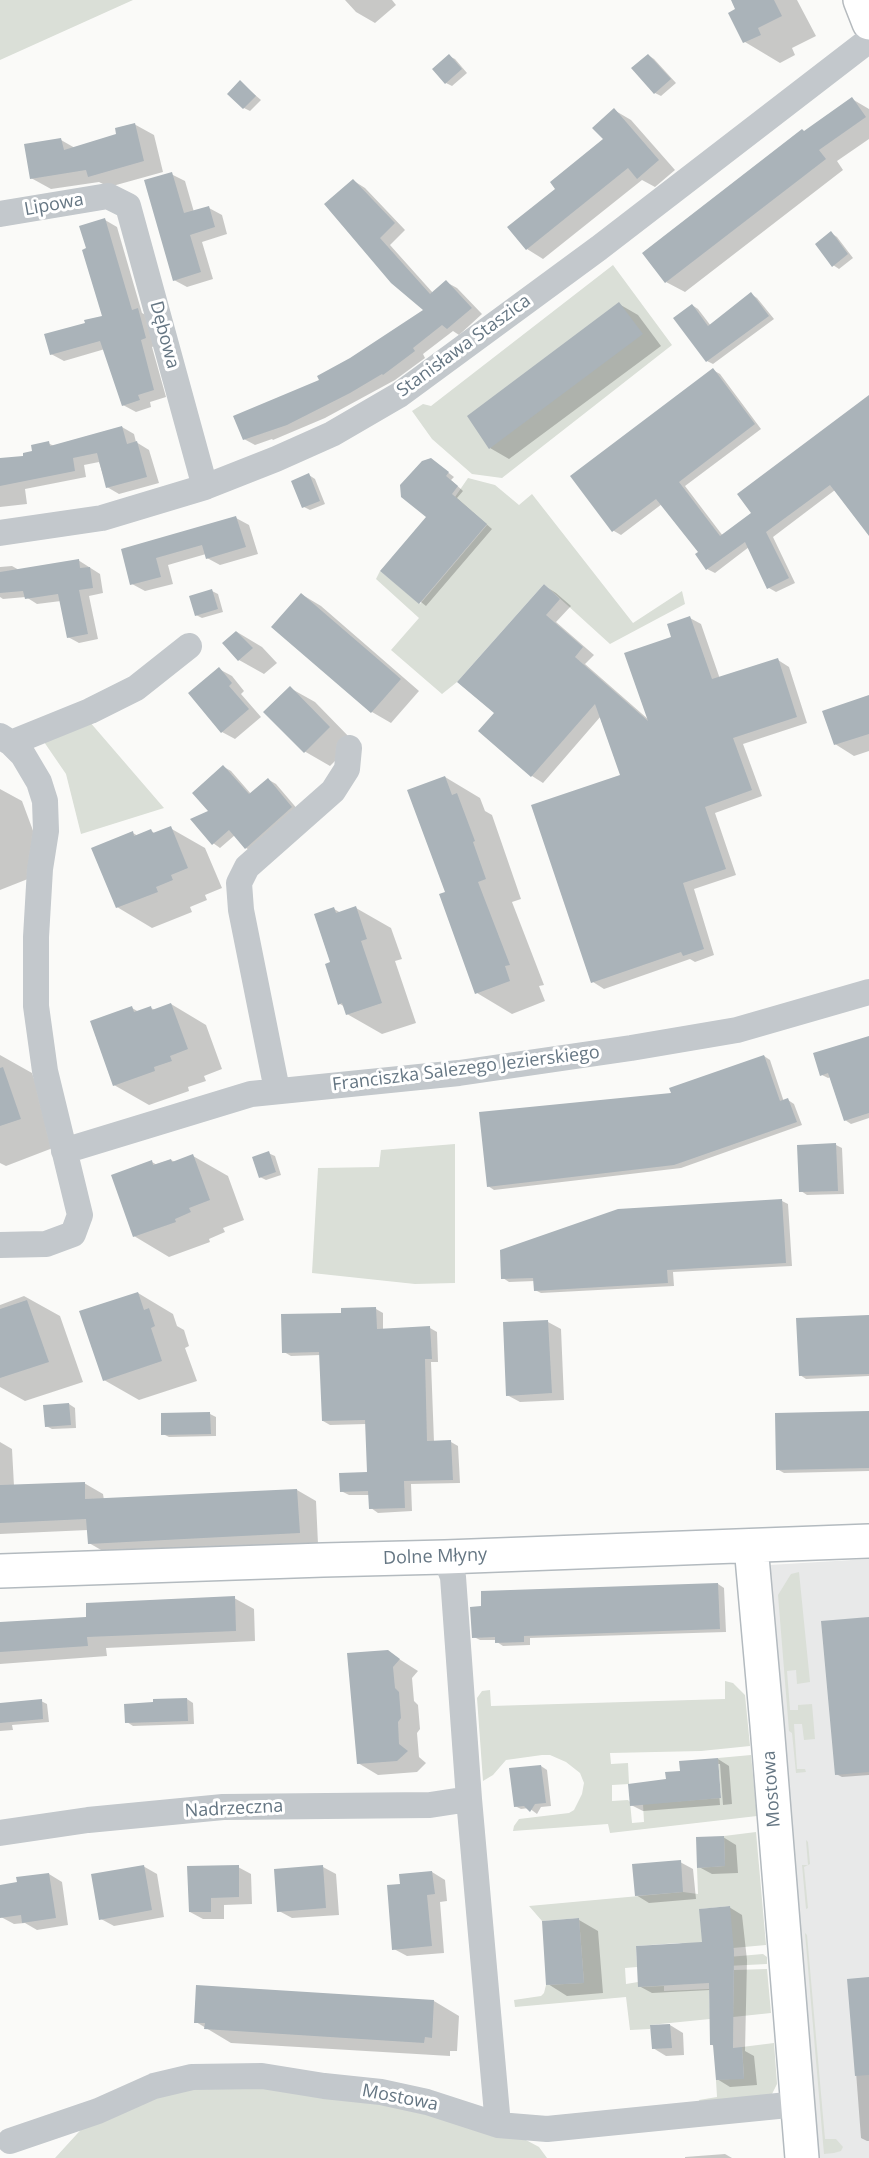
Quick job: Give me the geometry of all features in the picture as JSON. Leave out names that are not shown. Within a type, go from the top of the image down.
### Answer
[{"type":"street","points":[[860,0],[869,23]]},
{"type":"street","name":"Stanisława Staszica","points":[[0,533],[41,529],[102,518],[205,487],[332,434],[399,395],[599,248],[869,40]]},
{"type":"street","name":"Dębowa","points":[[108,196],[128,206],[205,487]]},
{"type":"street","name":"Lipowa","points":[[0,214],[108,196]]},
{"type":"street","points":[[0,1245],[46,1244],[73,1234],[80,1215],[45,1071],[36,1006],[36,928],[40,869],[47,817],[45,801],[36,775],[23,755],[6,739],[90,711],[136,688],[189,646]]},
{"type":"street","points":[[278,1090],[238,897],[239,883],[247,867],[333,791],[347,769],[349,748]]},
{"type":"street","name":"Franciszka Salezego Jezierskiego","points":[[64,1151],[251,1094],[459,1073],[655,1044],[737,1030],[869,992]]},
{"type":"street","name":"Dolne Młyny","points":[[0,1571],[869,1541]]},
{"type":"street","name":"Mostowa","points":[[751,1545],[802,2158]]},
{"type":"street","points":[[445,1557],[453,1577],[469,1799],[498,2125]]},
{"type":"street","name":"Nadrzeczna","points":[[0,1833],[88,1820],[223,1807],[430,1804],[469,1799]]},
{"type":"street","name":"Mostowa","points":[[10,2141],[98,2110],[154,2086],[201,2077],[262,2076],[381,2092],[427,2102],[498,2125],[547,2129],[798,2104]]},
{"type":"shaded area","points":[[0,0],[133,0],[0,60]]},
{"type":"shaded area","points":[[613,265],[672,345],[502,478],[472,474],[432,439],[412,411],[423,404],[431,406]]},
{"type":"shaded area","points":[[468,478],[495,485],[519,505],[532,494],[633,623],[682,591],[685,604],[610,644],[544,584],[457,682],[442,694],[391,650],[419,618],[376,579],[380,571],[420,604],[487,525],[455,497]]},
{"type":"shaded area","points":[[89,721],[164,808],[81,834],[66,774],[42,739]]},
{"type":"shaded area","points":[[455,1144],[455,1283],[415,1284],[312,1273],[318,1168],[379,1167],[381,1150]]},
{"type":"shaded area","points":[[869,1559],[869,2158],[802,2158],[753,1566]]},
{"type":"shaded area","points":[[799,1572],[810,1682],[797,1684],[796,1670],[787,1671],[790,1710],[798,1710],[798,1705],[812,1704],[815,1739],[804,1740],[802,1724],[794,1724],[797,1769],[805,1769],[806,1772],[796,1773],[792,1733],[789,1731],[778,1595],[791,1574]]},
{"type":"shaded area","points":[[725,1681],[733,1683],[745,1695],[750,1746],[701,1751],[610,1753],[611,1764],[628,1763],[629,1784],[612,1785],[612,1801],[628,1800],[630,1802],[632,1823],[644,1822],[643,1804],[721,1798],[718,1758],[751,1755],[757,1816],[610,1833],[608,1824],[513,1831],[519,1819],[569,1813],[574,1810],[582,1794],[584,1783],[580,1773],[566,1762],[550,1755],[542,1755],[506,1760],[493,1775],[483,1781],[477,1698],[482,1691],[490,1690],[491,1706],[725,1699]]},
{"type":"shaded area","points":[[756,1832],[766,1945],[722,1949],[730,1906],[700,1909],[710,1951],[679,1943],[636,1946],[637,1967],[625,1968],[626,1984],[638,1982],[638,1987],[664,1986],[664,1991],[709,1989],[710,2019],[650,2025],[650,2029],[630,2030],[626,1997],[515,2007],[514,2000],[541,1996],[546,1985],[584,1983],[579,1918],[542,1921],[529,1906],[683,1892],[698,1894],[697,1868],[725,1866],[724,1836]]},
{"type":"shaded area","points":[[806,1840],[808,1842],[810,1864],[808,1865]]},
{"type":"shaded area","points":[[802,1865],[808,1865],[804,1867],[808,1908],[806,1909]]},
{"type":"shaded area","points":[[805,1933],[825,2139],[836,2139],[843,2147],[841,2151],[834,2153],[824,2154]]},
{"type":"shaded area","points":[[763,1954],[767,1957],[767,1964],[707,1967],[705,1959]]},
{"type":"shaded area","points":[[767,1969],[771,2013],[733,2017],[734,1970]]},
{"type":"shaded area","points":[[774,2043],[777,2084],[771,2096],[700,2106],[699,2100],[717,2097],[716,2080],[744,2078],[742,2047]]},
{"type":"shaded area","points":[[262,2076],[498,2125],[539,2147],[547,2158],[55,2158],[98,2111],[154,2086]]},
{"type":"building","points":[[731,0],[774,0],[782,16],[758,28],[761,35],[743,43],[728,13],[735,9]]},
{"type":"building","points":[[449,54],[462,69],[445,84],[432,69]]},
{"type":"building","points":[[648,54],[671,79],[654,94],[631,68]]},
{"type":"building","points":[[240,80],[256,96],[243,109],[227,94]]},
{"type":"building","points":[[852,97],[866,117],[819,150],[826,159],[665,283],[642,253],[802,129],[804,131]]},
{"type":"building","points":[[614,108],[659,160],[637,179],[628,168],[526,250],[507,227],[555,189],[550,182],[603,139],[592,128]]},
{"type":"building","points":[[135,123],[144,161],[88,177],[86,170],[30,179],[24,144],[61,138],[64,150],[116,134],[115,128]]},
{"type":"building","points":[[172,172],[184,213],[209,206],[215,227],[190,235],[201,272],[173,281],[144,180]]},
{"type":"building","points":[[353,179],[395,223],[380,238],[430,294],[446,280],[472,308],[447,329],[442,325],[413,348],[415,351],[383,375],[287,425],[243,440],[233,416],[319,380],[317,376],[350,358],[423,310],[391,283],[324,204]]},
{"type":"building","points":[[105,218],[132,310],[138,308],[146,338],[141,340],[154,390],[138,395],[140,400],[122,406],[100,341],[50,355],[44,334],[102,316],[82,250],[86,248],[79,226]]},
{"type":"building","points":[[831,231],[848,254],[832,267],[815,244]]},
{"type":"building","points":[[751,292],[769,316],[706,362],[673,318],[692,304],[708,326]]},
{"type":"building","points":[[619,302],[643,334],[489,449],[467,416]]},
{"type":"building","points":[[713,368],[755,424],[679,482],[720,536],[751,513],[737,494],[869,395],[869,536],[830,485],[766,532],[789,578],[767,589],[745,542],[706,570],[695,554],[698,552],[656,499],[612,532],[570,476]]},
{"type":"building","points":[[122,426],[127,444],[137,441],[147,477],[106,488],[97,453],[73,458],[75,471],[0,486],[0,458],[23,456],[23,453],[32,451],[31,445],[49,441],[50,446]]},
{"type":"building","points":[[431,458],[449,472],[446,476],[458,486],[452,494],[487,524],[419,604],[380,571],[426,517],[401,497],[400,485],[422,461]]},
{"type":"building","points":[[309,473],[320,501],[302,508],[291,481]]},
{"type":"building","points":[[236,516],[246,547],[206,559],[202,545],[156,558],[161,577],[130,585],[121,549]]},
{"type":"building","points":[[79,559],[80,568],[90,567],[93,588],[79,590],[88,634],[67,638],[58,594],[25,599],[23,591],[0,593],[0,572]]},
{"type":"building","points":[[544,584],[560,599],[546,615],[583,647],[575,657],[648,721],[624,653],[671,637],[667,624],[690,616],[712,679],[778,658],[797,717],[733,738],[752,790],[705,807],[726,869],[683,883],[704,949],[683,956],[681,952],[591,983],[531,805],[620,775],[595,704],[531,777],[478,731],[494,713],[457,682]]},
{"type":"building","points":[[212,589],[218,609],[195,616],[189,596]]},
{"type":"building","points":[[301,593],[401,679],[371,713],[271,627]]},
{"type":"building","points":[[236,631],[253,648],[238,661],[222,643]]},
{"type":"building","points":[[219,667],[232,683],[229,686],[249,709],[221,733],[188,693]]},
{"type":"building","points":[[290,686],[330,727],[304,753],[263,712]]},
{"type":"building","points":[[869,695],[869,734],[834,745],[822,711]]},
{"type":"building","points":[[223,765],[249,794],[268,778],[292,807],[245,849],[229,830],[212,845],[190,819],[208,811],[192,793]]},
{"type":"building","points":[[445,776],[452,795],[457,793],[475,841],[473,842],[486,879],[478,882],[510,965],[505,966],[510,981],[475,994],[439,894],[445,892],[407,790]]},
{"type":"building","points":[[171,826],[188,868],[171,875],[173,880],[156,887],[158,892],[116,908],[91,848],[133,831],[134,836],[151,829],[153,833]]},
{"type":"building","points":[[356,906],[367,939],[361,941],[382,1003],[346,1015],[342,1003],[338,1005],[325,964],[330,962],[314,914],[334,907],[336,913]]},
{"type":"building","points":[[171,1003],[188,1049],[170,1056],[172,1061],[154,1067],[155,1071],[113,1086],[90,1021],[132,1006],[134,1012],[151,1006],[152,1010]]},
{"type":"building","points":[[869,1036],[869,1113],[844,1121],[828,1073],[820,1076],[813,1053]]},
{"type":"building","points":[[764,1055],[780,1101],[788,1098],[797,1122],[674,1165],[487,1187],[479,1112],[671,1093],[669,1088]]},
{"type":"building","points":[[3,1067],[21,1119],[0,1126],[0,1068]]},
{"type":"building","points":[[836,1143],[838,1191],[799,1192],[797,1145]]},
{"type":"building","points":[[269,1151],[276,1172],[259,1178],[252,1157]]},
{"type":"building","points":[[193,1154],[210,1200],[189,1208],[191,1212],[175,1219],[176,1222],[133,1237],[111,1175],[152,1160],[153,1165],[171,1159],[172,1162]]},
{"type":"building","points":[[782,1199],[786,1263],[667,1270],[668,1283],[534,1291],[533,1278],[501,1279],[500,1250],[618,1209]]},
{"type":"building","points":[[138,1292],[144,1310],[149,1308],[155,1326],[151,1328],[162,1361],[103,1381],[79,1311]]},
{"type":"building","points":[[27,1300],[49,1362],[0,1378],[0,1309]]},
{"type":"building","points":[[376,1307],[377,1329],[430,1326],[432,1359],[425,1359],[427,1441],[451,1440],[453,1480],[404,1481],[405,1508],[369,1509],[368,1491],[340,1492],[339,1473],[367,1472],[365,1420],[322,1421],[319,1352],[282,1353],[281,1314],[341,1313],[341,1308]]},
{"type":"building","points":[[869,1315],[869,1374],[799,1376],[796,1318]]},
{"type":"building","points":[[548,1320],[552,1393],[506,1396],[503,1322]]},
{"type":"building","points":[[69,1403],[71,1425],[45,1427],[43,1405]]},
{"type":"building","points":[[869,1411],[869,1468],[776,1470],[775,1413]]},
{"type":"building","points":[[210,1412],[211,1434],[161,1435],[161,1413]]},
{"type":"building","points":[[85,1482],[85,1499],[297,1489],[300,1533],[88,1544],[86,1519],[0,1523],[0,1485]]},
{"type":"building","points":[[718,1583],[720,1629],[524,1636],[524,1642],[495,1643],[495,1637],[472,1638],[470,1607],[481,1606],[481,1591]]},
{"type":"building","points":[[235,1596],[236,1631],[87,1637],[88,1646],[0,1652],[0,1622],[86,1617],[86,1603]]},
{"type":"building","points":[[869,1617],[869,1772],[835,1775],[821,1621]]},
{"type":"building","points":[[388,1650],[400,1659],[393,1667],[395,1688],[399,1692],[401,1718],[398,1722],[399,1744],[408,1751],[397,1761],[357,1764],[347,1653]]},
{"type":"building","points":[[187,1698],[188,1721],[125,1723],[124,1704],[153,1702],[153,1699]]},
{"type":"building","points":[[42,1699],[43,1719],[0,1723],[0,1703]]},
{"type":"building","points":[[718,1758],[721,1798],[630,1806],[628,1784],[666,1779],[665,1772],[680,1771],[679,1761]]},
{"type":"building","points":[[541,1765],[546,1803],[535,1804],[530,1812],[524,1806],[514,1807],[509,1768]]},
{"type":"building","points":[[724,1836],[725,1866],[697,1868],[696,1837]]},
{"type":"building","points":[[681,1860],[683,1892],[635,1896],[632,1864]]},
{"type":"building","points":[[144,1865],[152,1910],[99,1920],[91,1874]]},
{"type":"building","points":[[239,1865],[239,1897],[211,1898],[211,1912],[189,1912],[187,1866]]},
{"type":"building","points":[[323,1865],[326,1908],[277,1912],[274,1869]]},
{"type":"building","points":[[432,1871],[435,1894],[427,1895],[432,1946],[392,1950],[387,1885],[400,1884],[399,1874]]},
{"type":"building","points":[[49,1873],[56,1918],[22,1923],[21,1915],[0,1918],[0,1885],[17,1882],[16,1877]]},
{"type":"building","points":[[730,1906],[734,1952],[733,2048],[742,2047],[744,2079],[716,2080],[713,2045],[710,2045],[709,1983],[638,1987],[636,1946],[702,1942],[699,1909]]},
{"type":"building","points":[[579,1918],[584,1983],[546,1985],[542,1921]]},
{"type":"building","points":[[869,1977],[869,2075],[855,2076],[847,1979]]},
{"type":"building","points":[[196,1985],[434,2000],[432,2038],[425,2037],[424,2043],[204,2029],[205,2023],[194,2023]]},
{"type":"building","points":[[670,2024],[672,2048],[652,2049],[650,2025]]}]
